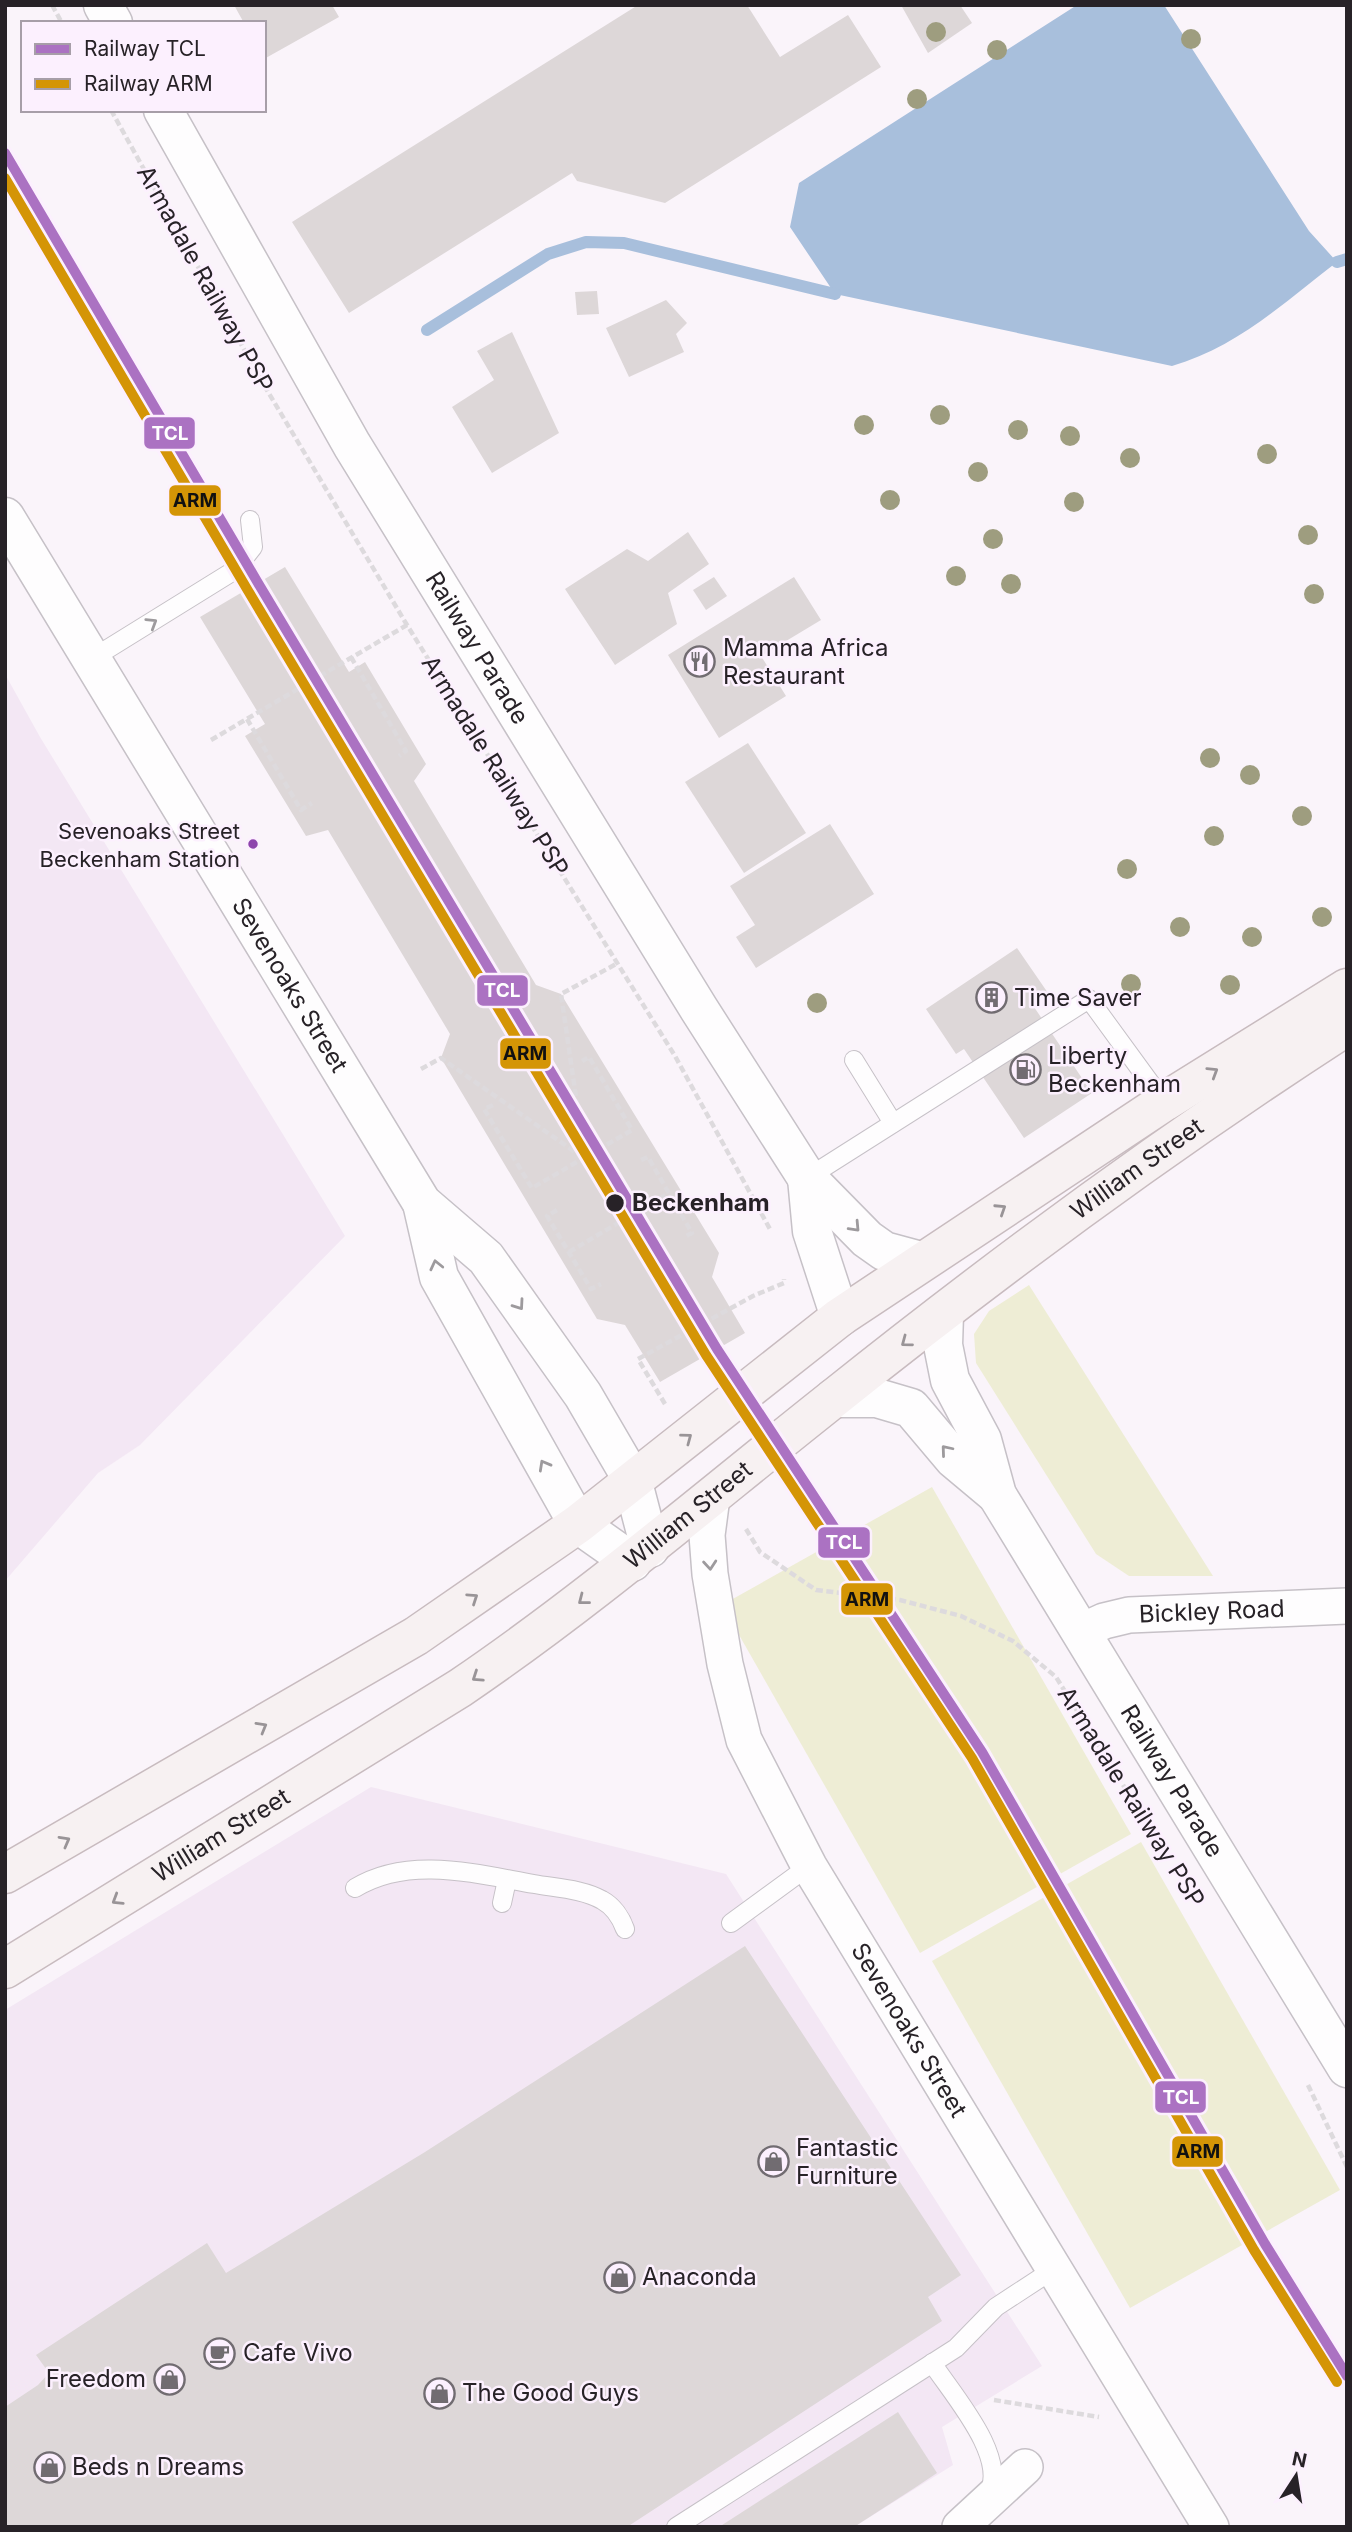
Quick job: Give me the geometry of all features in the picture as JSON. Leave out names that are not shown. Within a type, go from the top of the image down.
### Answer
[{"type":"main road","name":"William Street","points":[[5,1969],[460,1688],[533,1638],[641,1555],[834,1398],[944,1314],[1174,1117],[1347,988]]},
{"type":"main road","name":"William Street","points":[[5,1874],[416,1636],[578,1524],[840,1317],[921,1261],[1174,1117],[1347,1026]]},
{"type":"street","points":[[103,5],[112,21]]},
{"type":"street","name":"Railway Parade","points":[[164,112],[352,445],[699,1009],[807,1178],[867,1239],[884,1251],[921,1261]]},
{"type":"street","name":"Sevenoaks Street","points":[[5,517],[422,1203],[439,1277],[578,1524],[641,1555]]},
{"type":"street","name":"Railway Parade","points":[[807,1178],[812,1231],[840,1317]]},
{"type":"street","name":"Sevenoaks Street","points":[[422,1203],[486,1258],[583,1395],[632,1479],[641,1555]]},
{"type":"street","name":"Railway Parade","points":[[944,1314],[943,1345],[950,1380],[982,1440],[997,1495],[1347,2068]]},
{"type":"street","name":"Railway Parade","points":[[834,1398],[877,1398],[911,1408],[954,1459],[997,1495]]},
{"type":"street","name":"Sevenoaks Street","points":[[712,1497],[707,1535],[710,1574],[725,1664],[744,1740],[809,1866],[1211,2527]]},
{"type":"street","name":"Bickley Road","points":[[1080,1632],[1104,1621],[1129,1615],[1347,1606]]},
{"type":"street","points":[[970,2518],[1025,2467]]},
{"type":"lane","points":[[93,658],[235,570],[253,547],[250,520]]},
{"type":"lane","points":[[807,1178],[1089,999],[1174,1117]]},
{"type":"lane","points":[[855,1060],[893,1123]]},
{"type":"lane","points":[[731,1923],[809,1866]]},
{"type":"lane","points":[[355,1888],[372,1878],[408,1871],[443,1869],[585,1893],[601,1899],[612,1908],[625,1929]]},
{"type":"lane","points":[[502,1903],[506,1880]]},
{"type":"lane","points":[[676,2527],[956,2348],[996,2306],[1054,2269]]},
{"type":"lane","points":[[932,2363],[992,2454],[995,2482],[970,2518]]},
{"type":"path","points":[[52,5],[61,21]]},
{"type":"path","name":"Armadale Railway PSP","points":[[112,112],[261,380],[407,625],[675,1056],[773,1235]]},
{"type":"path","points":[[5,171],[303,686]]},
{"type":"path","points":[[211,740],[407,625]]},
{"type":"path","points":[[351,657],[406,751],[399,756]]},
{"type":"path","points":[[247,719],[300,810],[312,803]]},
{"type":"path","points":[[585,1159],[561,994],[618,963]]},
{"type":"path","points":[[493,1105],[484,1109],[532,1188],[632,1130],[589,1057],[582,1061]]},
{"type":"path","points":[[421,1069],[441,1058],[585,1159],[686,1332]]},
{"type":"path","points":[[641,1160],[648,1157],[692,1233],[686,1236]]},
{"type":"path","points":[[569,1252],[669,1193]]},
{"type":"path","points":[[556,1210],[547,1216],[591,1289],[601,1283]]},
{"type":"path","points":[[638,1359],[785,1283],[783,1271]]},
{"type":"path","name":"Armadale Railway PSP","points":[[760,1552],[816,1590],[900,1600],[961,1616],[1013,1641],[1056,1677],[1167,1855]]},
{"type":"path","points":[[1302,2073],[1347,2167]]},
{"type":"path","points":[[968,2418],[994,2400],[1110,2418]]},
{"type":"shaded area","points":[[5,674],[40,737],[345,1236],[140,1445],[98,1473],[5,1581]]},
{"type":"shaded area","points":[[371,1787],[726,1874],[1042,2366],[942,2427],[953,2465],[854,2527],[5,2527],[5,2010]]},
{"type":"green space","points":[[1029,1285],[1213,1576],[1129,1576],[1096,1554],[976,1363],[974,1334],[989,1311]]},
{"type":"green space","points":[[932,1487],[1131,1834],[920,1953],[722,1605]]},
{"type":"green space","points":[[1141,1842],[1340,2190],[1130,2308],[932,1961]]},
{"type":"water","points":[[1077,5],[1164,5],[1309,231],[1337,262],[1239,336],[1172,366],[835,294],[790,227],[799,183]]},
{"type":"building","points":[[234,5],[332,5],[339,17],[266,58],[266,21],[243,21]]},
{"type":"building","points":[[638,5],[747,5],[780,57],[848,15],[881,67],[665,203],[577,181],[572,173],[349,313],[292,222]]},
{"type":"building","points":[[901,5],[960,5],[972,23],[928,53]]},
{"type":"building","points":[[597,291],[599,314],[577,315],[575,292]]},
{"type":"building","points":[[666,300],[687,323],[676,334],[684,352],[629,377],[606,328]]},
{"type":"building","points":[[512,332],[559,433],[492,473],[452,407],[494,380],[477,351]]},
{"type":"building","points":[[688,532],[709,564],[668,593],[677,624],[615,665],[565,589],[627,549],[648,561]]},
{"type":"building","points":[[285,567],[349,672],[365,662],[426,764],[414,781],[536,985],[561,994],[719,1253],[712,1277],[745,1333],[660,1382],[625,1325],[597,1319],[441,1058],[450,1034],[328,830],[306,836],[245,736],[265,724],[200,617]]},
{"type":"building","points":[[714,577],[727,596],[706,610],[693,590]]},
{"type":"building","points":[[794,577],[821,620],[761,656],[786,696],[719,738],[668,655]]},
{"type":"building","points":[[748,743],[806,833],[744,873],[685,782]]},
{"type":"building","points":[[830,824],[874,894],[756,968],[736,937],[755,925],[730,886]]},
{"type":"building","points":[[1017,948],[1048,993],[1032,1004],[1092,1093],[1024,1138],[964,1049],[956,1054],[926,1009]]},
{"type":"building","points":[[745,1946],[961,2275],[928,2297],[942,2321],[627,2527],[5,2527],[5,2407],[38,2385],[49,2373],[36,2355],[207,2243],[226,2273],[425,2152]]},
{"type":"building","points":[[898,2412],[937,2473],[854,2527],[719,2527]]},
{"type":"waterway","points":[[427,330],[548,254],[586,242],[624,243],[835,294]]},
{"type":"waterway","points":[[1337,262],[1347,259]]},
{"type":"rail line","name":"TCL","points":[[5,153],[258,583],[717,1349],[982,1752],[1265,2244],[1347,2376]]},
{"type":"rail line","name":"ARM","points":[[5,178],[247,589],[706,1355],[972,1758],[1254,2250],[1337,2382]]},
{"type":"place","name":"Mamma Africa Restaurant","points":[[700,662]]},
{"type":"place","name":"Sevenoaks Street Beckenham Station","points":[[253,844]]},
{"type":"place","name":"Time Saver","points":[[991,998]]},
{"type":"place","name":"Liberty Beckenham","points":[[1025,1070]]},
{"type":"place","name":"Beckenham","points":[[615,1203]]},
{"type":"place","name":"Fantastic Furniture","points":[[773,2162]]},
{"type":"place","name":"Anaconda","points":[[619,2277]]},
{"type":"place","name":"Cafe Vivo","points":[[220,2353]]},
{"type":"place","name":"Freedom","points":[[169,2379]]},
{"type":"place","name":"The Good Guys","points":[[439,2393]]},
{"type":"place","name":"Beds n Dreams","points":[[49,2467]]}]
